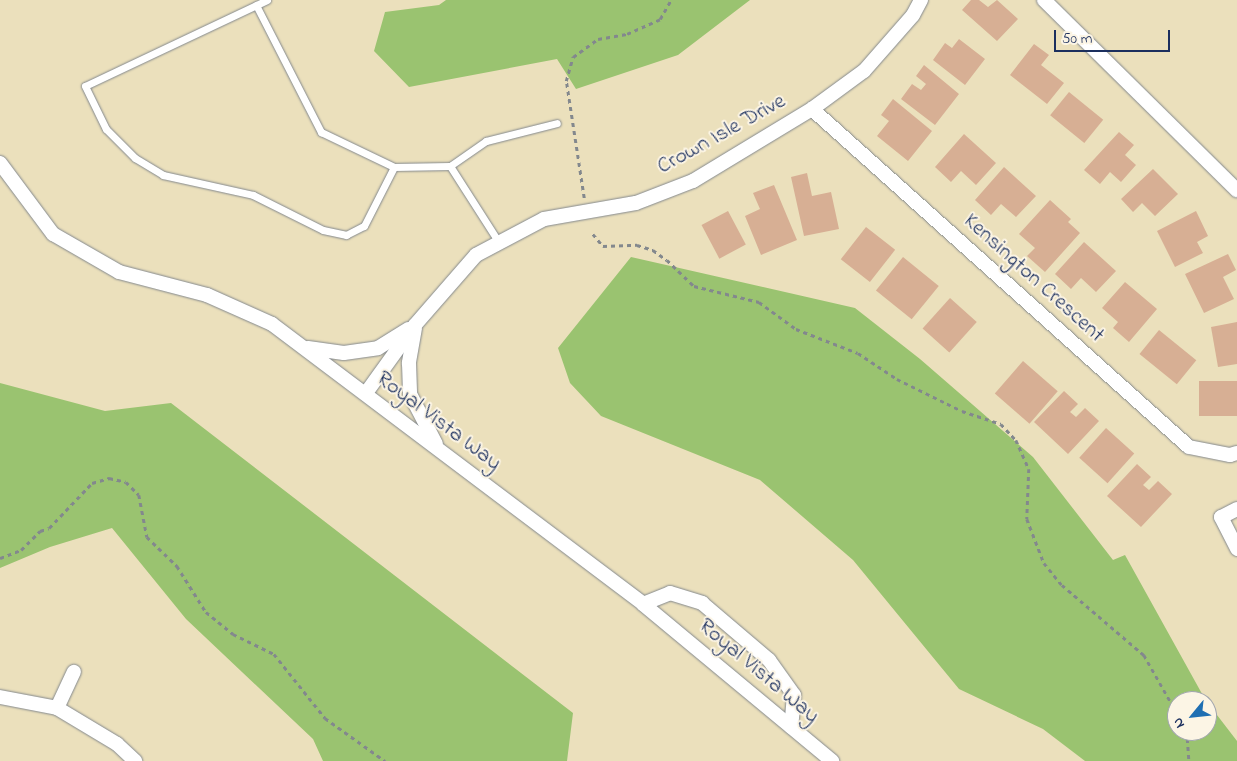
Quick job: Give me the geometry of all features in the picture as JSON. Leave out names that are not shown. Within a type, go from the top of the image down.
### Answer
[{"type":"street","name":"Crown Isle Drive","points":[[366,393],[415,324],[476,255],[498,241],[544,219],[636,203],[693,181],[812,109],[864,71],[914,15],[921,0]]},
{"type":"street","points":[[1044,0],[1237,190]]},
{"type":"street","name":"Kensington Crescent","points":[[812,109],[1189,447],[1230,455],[1237,453]]},
{"type":"street","name":"Royal Vista Way","points":[[2,171],[54,234],[119,272],[207,294],[272,324],[438,447],[643,604],[832,761]]},
{"type":"street","points":[[305,348],[344,353],[378,348],[415,324]]},
{"type":"street","points":[[415,324],[409,363],[410,394],[438,447]]},
{"type":"street","points":[[1237,509],[1221,517],[1237,548]]},
{"type":"street","points":[[643,604],[670,594],[702,603],[774,667],[794,696],[791,727]]},
{"type":"street","points":[[57,708],[74,672]]},
{"type":"street","points":[[0,697],[57,708],[117,744],[134,761]]},
{"type":"lane","points":[[267,0],[85,86],[106,130],[135,158],[163,175],[253,195],[323,230],[346,235],[364,226],[394,167]]},
{"type":"lane","points":[[256,5],[321,132],[394,167],[450,166],[486,141],[557,123]]},
{"type":"lane","points":[[450,166],[498,241]]},
{"type":"path","points":[[584,201],[566,81],[572,57],[598,39],[627,34],[660,19],[671,0]]},
{"type":"path","points":[[593,234],[603,246],[636,245],[653,250],[668,260],[694,286],[759,302],[796,329],[858,354],[896,379],[962,411],[1001,424],[1016,440],[1029,469],[1027,519],[1044,563],[1062,585],[1144,655],[1167,695]]},
{"type":"path","points":[[0,558],[21,550],[40,531],[49,528],[92,483],[109,478],[126,482],[139,494],[148,536],[177,566],[206,612],[232,634],[274,654],[325,718],[385,761]]},
{"type":"path","points":[[1188,741],[1189,761]]},
{"type":"green space","points":[[446,0],[750,0],[678,55],[576,89],[557,59],[409,87],[374,51],[385,12],[439,5]]},
{"type":"green space","points":[[631,257],[855,308],[920,359],[1033,457],[1113,560],[1125,555],[1200,691],[1167,691],[1167,741],[1217,741],[1217,715],[1237,741],[1237,761],[1085,761],[1043,729],[959,689],[853,560],[760,480],[601,416],[570,383],[558,348]]},
{"type":"green space","points":[[0,383],[105,411],[171,403],[573,713],[567,761],[323,761],[313,739],[186,619],[112,528],[50,547],[0,568]]},
{"type":"building","points":[[971,0],[979,0],[988,7],[997,0],[1018,19],[997,41],[962,10]]},
{"type":"building","points":[[959,39],[985,59],[965,85],[933,60],[945,43],[952,48]]},
{"type":"building","points":[[1034,44],[1049,55],[1041,65],[1064,83],[1047,104],[1010,75]]},
{"type":"building","points":[[924,65],[959,94],[935,125],[901,99],[912,84],[921,90],[926,84],[916,76]]},
{"type":"building","points":[[1069,92],[1103,120],[1084,143],[1050,115]]},
{"type":"building","points":[[893,99],[932,131],[908,161],[877,136],[889,121],[881,115]]},
{"type":"building","points":[[1119,132],[1134,145],[1125,155],[1136,165],[1121,182],[1110,172],[1100,184],[1084,170]]},
{"type":"building","points":[[964,134],[996,163],[976,185],[961,171],[951,182],[935,167]]},
{"type":"building","points":[[1004,167],[1036,196],[1016,217],[1001,204],[991,215],[975,200]]},
{"type":"building","points":[[1153,169],[1178,194],[1155,216],[1142,203],[1133,212],[1121,199]]},
{"type":"building","points":[[807,173],[812,196],[831,192],[839,229],[804,236],[791,177]]},
{"type":"building","points":[[774,185],[797,240],[761,255],[745,216],[760,209],[753,193]]},
{"type":"building","points":[[1050,200],[1071,219],[1068,222],[1080,233],[1045,272],[1027,256],[1035,248],[1019,234]]},
{"type":"building","points":[[728,211],[746,245],[719,259],[702,225]]},
{"type":"building","points":[[1196,211],[1208,236],[1197,242],[1203,253],[1175,267],[1157,231]]},
{"type":"building","points":[[866,227],[895,250],[870,282],[841,259]]},
{"type":"building","points":[[1084,242],[1116,271],[1096,292],[1081,278],[1071,289],[1055,274]]},
{"type":"building","points":[[1228,254],[1236,270],[1223,277],[1234,299],[1204,313],[1185,274]]},
{"type":"building","points":[[903,257],[939,286],[912,319],[876,290]]},
{"type":"building","points":[[1125,282],[1157,309],[1129,342],[1113,328],[1118,322],[1102,308]]},
{"type":"building","points":[[950,298],[977,322],[949,353],[923,328]]},
{"type":"building","points":[[1237,322],[1237,364],[1218,367],[1211,327]]},
{"type":"building","points":[[1159,330],[1196,360],[1177,384],[1139,354]]},
{"type":"building","points":[[1023,361],[1058,391],[1030,424],[995,393]]},
{"type":"building","points":[[1199,381],[1237,381],[1237,416],[1199,416]]},
{"type":"building","points":[[1064,391],[1078,404],[1070,412],[1076,417],[1085,408],[1099,421],[1068,454],[1034,422]]},
{"type":"building","points":[[1106,428],[1134,453],[1107,483],[1079,458]]},
{"type":"building","points":[[1137,464],[1151,477],[1143,485],[1149,490],[1158,481],[1172,494],[1141,527],[1107,496]]}]
